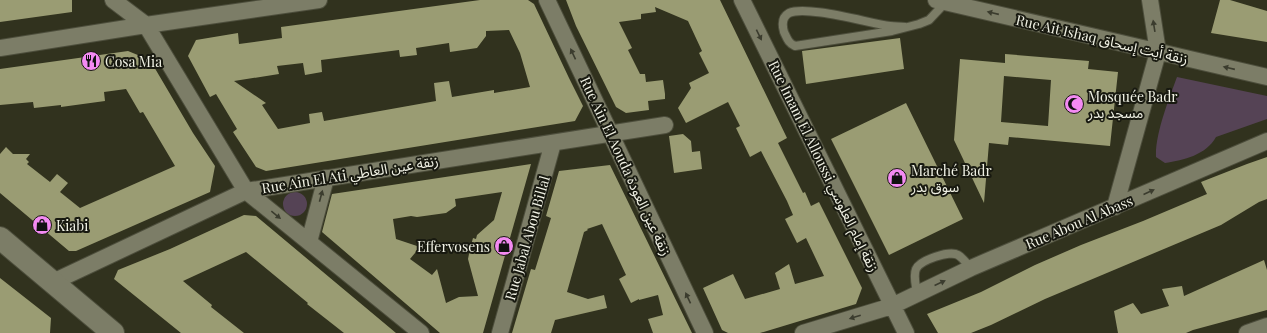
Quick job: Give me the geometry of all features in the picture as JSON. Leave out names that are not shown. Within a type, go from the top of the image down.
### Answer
[{"type":"main road","points":[[0,238],[53,282],[103,331]]},
{"type":"street","points":[[113,0],[146,25],[246,191],[421,333]]},
{"type":"street","points":[[0,48],[319,0]]},
{"type":"street","name":"Rue Ain El Aouda زنقة عين العودة","points":[[547,0],[705,333]]},
{"type":"street","name":"Rue Imam El Alloussi زنقة إمام العلوسي","points":[[742,0],[906,333]]},
{"type":"street","points":[[1115,207],[1158,52],[1150,0]]},
{"type":"street","name":"Rue Ait Ishaq زنقة أيت إسحاق","points":[[941,1],[1267,77]]},
{"type":"street","name":"Rue Ain El Ati زنقة عين العاطي","points":[[53,282],[246,191],[665,125]]},
{"type":"street","name":"Rue Abou Al Abass","points":[[803,333],[892,306],[971,268],[1267,141]]},
{"type":"street","name":"Rue Jabal Abou Billal","points":[[500,333],[554,143]]},
{"type":"street","points":[[309,242],[326,178]]},
{"type":"street","points":[[1246,333],[1267,326]]},
{"type":"lane","points":[[905,27],[890,26],[804,11],[789,14],[784,17],[782,22],[788,41],[795,46],[892,31],[919,24],[929,20],[941,1]]},
{"type":"lane","points":[[917,293],[915,277],[916,268],[920,264],[950,252],[957,254],[971,268]]},
{"type":"shaded area","points":[[1177,77],[1267,96],[1267,119],[1216,137],[1212,143],[1194,156],[1165,163],[1156,157],[1156,148],[1163,117]]},
{"type":"shaded area","points":[[295,192],[300,193],[306,199],[306,209],[300,215],[295,216],[290,215],[284,209],[283,204],[284,199],[290,193]]},
{"type":"building","points":[[0,0],[72,0],[72,12],[0,22]]},
{"type":"building","points":[[480,0],[528,0],[534,4],[583,106],[575,121],[266,171],[256,167],[233,132],[237,129],[216,94],[210,97],[188,56],[196,40],[238,33],[239,44],[282,38],[281,27]],"holes":[[[509,30],[520,53],[530,87],[494,93],[494,90],[452,97],[449,81],[434,83],[436,101],[324,121],[322,112],[309,114],[310,123],[278,129],[262,105],[266,103],[234,81],[279,74],[277,66],[303,63],[305,75],[322,72],[321,60],[399,50],[400,57],[417,55],[416,48],[449,43],[450,52],[477,48],[486,36],[486,31]]]},
{"type":"building","points":[[566,0],[720,0],[787,138],[778,143],[811,206],[819,202],[862,288],[856,304],[760,333],[728,333],[722,330],[703,288],[733,274],[745,299],[780,289],[775,273],[789,264],[795,284],[824,276],[806,238],[797,243],[785,219],[793,215],[787,201],[761,151],[750,157],[736,128],[740,126],[728,102],[686,123],[678,108],[691,88],[689,83],[709,73],[699,53],[702,51],[688,21],[655,7],[656,12],[641,14],[641,19],[619,22],[632,48],[628,50],[640,74],[645,74],[646,82],[663,80],[665,94],[665,99],[648,101],[649,110],[626,113],[616,107],[576,26]]},
{"type":"building","points":[[1220,0],[1230,0],[1267,11],[1267,42],[1211,33]]},
{"type":"building","points":[[900,38],[904,69],[806,84],[802,51]]},
{"type":"building","points":[[128,51],[150,60],[193,133],[215,166],[210,192],[76,251],[69,251],[0,193],[0,154],[6,147],[13,154],[30,154],[26,159],[29,162],[27,164],[50,182],[57,174],[68,183],[60,192],[80,208],[175,166],[143,112],[140,113],[126,89],[104,92],[105,101],[61,107],[61,105],[34,108],[33,102],[0,105],[0,69]]},
{"type":"building","name":"Mosquée Badr مسجد بدر","points":[[1005,54],[1089,61],[1088,69],[1118,72],[1110,146],[1009,137],[1008,145],[989,143],[984,203],[954,140],[960,59],[1005,63]],"holes":[[[1004,76],[1051,80],[1048,126],[1001,122]]]},
{"type":"building","points":[[906,103],[963,219],[889,255],[831,139]]},
{"type":"building","points":[[683,134],[691,141],[692,152],[700,151],[702,169],[674,173],[669,136]]},
{"type":"building","points":[[1267,157],[1267,199],[1259,202],[1221,225],[1045,299],[971,333],[938,333],[927,314],[981,292],[1035,265],[1081,245],[1207,194],[1201,182]]},
{"type":"building","points":[[531,164],[483,333],[440,333],[322,232],[332,194]],"holes":[[[502,192],[494,220],[477,235],[476,239],[473,238],[470,249],[468,259],[478,296],[459,297],[446,303],[437,269],[432,275],[410,259],[420,247],[396,239],[393,219],[446,213],[456,206],[455,199]]]},
{"type":"building","points":[[610,165],[692,333],[653,333],[648,319],[663,315],[658,295],[639,299],[631,303],[619,279],[626,275],[602,224],[587,229],[588,230],[584,232],[567,292],[588,299],[604,295],[607,308],[555,320],[551,333],[512,333],[531,269],[535,270],[551,218],[546,216],[559,171]]},
{"type":"building","points":[[244,215],[256,216],[396,333],[344,333],[307,304],[308,303],[246,252],[183,281],[212,305],[211,307],[244,333],[181,333],[114,279],[118,270],[170,249]]},
{"type":"building","points":[[1264,260],[1267,270],[1267,310],[1186,333],[1118,333],[1114,311],[1133,303],[1141,314],[1169,306],[1162,289],[1182,286],[1184,296]]},
{"type":"building","points":[[0,278],[51,318],[50,333],[0,333]]},
{"type":"place","name":"Cosa Mia","points":[[91,61]]},
{"type":"place","name":"Mosquée Badr مسجد بدر","points":[[1074,104]]},
{"type":"place","name":"Marché Badr سوق بدر","points":[[897,178]]},
{"type":"place","name":"Kiabi","points":[[42,225]]},
{"type":"place","name":"Effervosens","points":[[504,246]]}]
